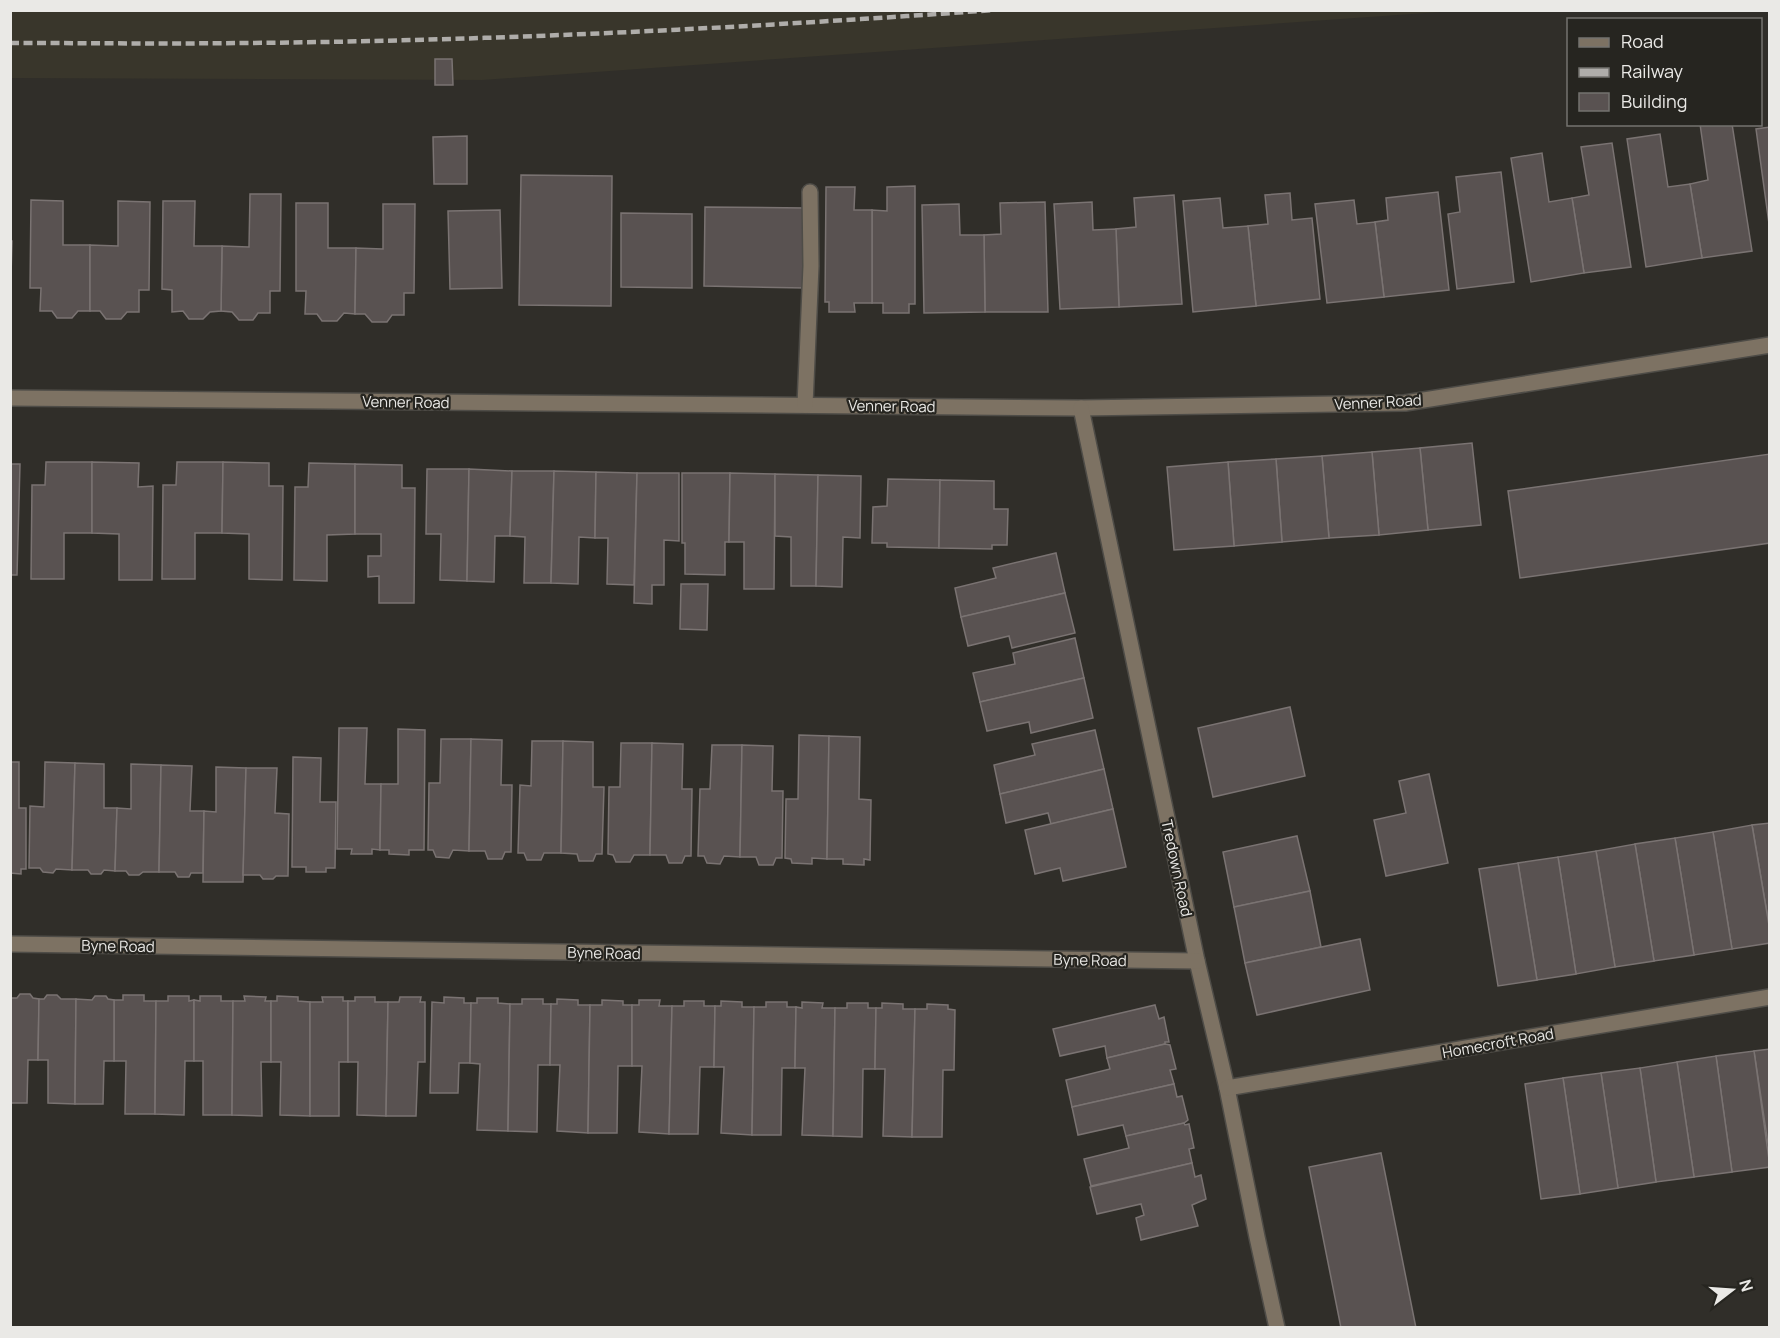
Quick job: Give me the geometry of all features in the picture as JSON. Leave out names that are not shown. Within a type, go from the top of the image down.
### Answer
[{"type":"street","points":[[805,405],[811,266],[810,192]]},
{"type":"street","name":"Venner Road","points":[[10,398],[1082,408],[1405,403],[1770,345]]},
{"type":"street","name":"Tredown Road","points":[[1082,408],[1197,961],[1227,1088],[1277,1328]]},
{"type":"street","name":"Byne Road","points":[[10,944],[1197,961]]},
{"type":"street","name":"Homecroft Road","points":[[1227,1088],[1770,997]]},
{"type":"shaded area","points":[[11,10],[1454,11],[482,80],[11,78]]},
{"type":"building","points":[[435,59],[452,59],[453,85],[435,85]]},
{"type":"building","points":[[1700,126],[1732,126],[1752,251],[1702,258],[1690,184],[1708,180]]},
{"type":"building","points":[[1770,127],[1770,231],[1756,129]]},
{"type":"building","points":[[1660,134],[1668,187],[1690,184],[1702,258],[1646,267],[1627,139]]},
{"type":"building","points":[[467,136],[467,184],[434,184],[433,137]]},
{"type":"building","points":[[1612,143],[1631,267],[1584,273],[1572,198],[1589,195],[1581,147]]},
{"type":"building","points":[[1542,153],[1549,202],[1572,198],[1584,273],[1531,282],[1511,158]]},
{"type":"building","points":[[1501,172],[1514,282],[1457,289],[1448,214],[1460,212],[1456,177]]},
{"type":"building","points":[[521,175],[612,176],[611,306],[519,305]]},
{"type":"building","points":[[915,186],[915,304],[909,304],[909,313],[883,313],[883,303],[872,303],[872,210],[887,211],[887,187]]},
{"type":"building","points":[[826,187],[855,187],[854,210],[872,210],[872,303],[854,303],[855,312],[829,312],[829,302],[825,302]]},
{"type":"building","points":[[1438,192],[1449,290],[1384,297],[1375,222],[1388,220],[1386,198]]},
{"type":"building","points":[[1290,193],[1292,220],[1312,218],[1320,299],[1256,306],[1248,226],[1268,224],[1265,195]]},
{"type":"building","points":[[250,194],[281,194],[280,291],[270,291],[270,313],[258,313],[253,320],[239,320],[232,312],[221,311],[222,246],[249,247]]},
{"type":"building","points":[[1174,195],[1182,304],[1119,307],[1116,229],[1136,227],[1134,198]]},
{"type":"building","points":[[1220,198],[1223,228],[1248,226],[1256,306],[1193,312],[1183,201]]},
{"type":"building","points":[[31,200],[63,201],[63,245],[90,245],[90,311],[78,311],[72,318],[57,318],[52,311],[40,311],[41,288],[30,288]]},
{"type":"building","points":[[1354,200],[1357,224],[1375,222],[1384,297],[1327,303],[1315,204]]},
{"type":"building","points":[[118,201],[150,202],[149,290],[139,290],[139,312],[127,312],[121,319],[106,319],[100,311],[90,311],[90,245],[118,246]]},
{"type":"building","points":[[163,201],[195,201],[194,246],[222,246],[221,311],[210,312],[203,319],[189,319],[183,311],[172,312],[172,290],[162,289]]},
{"type":"building","points":[[1045,202],[1048,312],[985,312],[984,235],[1001,234],[1000,203]]},
{"type":"building","points":[[1092,202],[1093,230],[1116,229],[1119,307],[1060,309],[1054,204]]},
{"type":"building","points":[[296,203],[328,203],[328,248],[356,248],[355,314],[344,313],[337,321],[322,321],[317,314],[305,314],[306,291],[296,291]]},
{"type":"building","points":[[383,204],[415,204],[414,293],[404,293],[404,315],[392,315],[387,322],[372,322],[365,314],[355,314],[356,248],[383,249]]},
{"type":"building","points":[[959,204],[960,235],[984,235],[985,312],[924,313],[922,205]]},
{"type":"building","points":[[705,207],[806,208],[805,288],[704,286]]},
{"type":"building","points":[[500,210],[502,288],[450,289],[448,211]]},
{"type":"building","points":[[621,213],[692,214],[692,288],[621,287]]},
{"type":"building","points":[[10,241],[12,241],[10,310]]},
{"type":"building","points":[[1472,443],[1481,525],[1428,530],[1420,448]]},
{"type":"building","points":[[1420,448],[1428,530],[1379,535],[1372,452]]},
{"type":"building","points":[[1372,452],[1379,535],[1329,538],[1322,456]]},
{"type":"building","points":[[1770,454],[1770,543],[1520,578],[1508,491]]},
{"type":"building","points":[[1322,456],[1329,538],[1282,542],[1276,459]]},
{"type":"building","points":[[1276,459],[1282,542],[1234,546],[1228,462]]},
{"type":"building","points":[[46,462],[92,462],[92,533],[64,533],[64,579],[31,579],[32,485],[45,485]]},
{"type":"building","points":[[92,462],[139,463],[138,487],[153,486],[152,580],[119,580],[119,534],[92,533]]},
{"type":"building","points":[[177,462],[223,462],[222,533],[195,533],[195,579],[162,579],[163,485],[176,485]]},
{"type":"building","points":[[223,462],[269,463],[269,486],[283,486],[282,580],[249,579],[249,534],[222,533]]},
{"type":"building","points":[[1228,462],[1234,546],[1174,550],[1167,467]]},
{"type":"building","points":[[309,463],[355,464],[355,534],[327,535],[327,581],[294,580],[295,487],[308,487]]},
{"type":"building","points":[[10,464],[20,464],[17,575],[10,575]]},
{"type":"building","points":[[355,464],[402,465],[402,488],[415,488],[414,603],[379,603],[379,576],[368,577],[368,556],[381,556],[381,534],[355,534]]},
{"type":"building","points":[[427,469],[469,469],[467,581],[440,580],[441,534],[426,534]]},
{"type":"building","points":[[469,469],[512,471],[510,536],[495,536],[494,582],[467,581]]},
{"type":"building","points":[[512,471],[554,471],[551,583],[524,583],[525,537],[510,536]]},
{"type":"building","points":[[554,471],[596,472],[595,538],[579,537],[578,584],[551,583]]},
{"type":"building","points":[[596,472],[637,473],[634,585],[607,584],[608,538],[595,538]]},
{"type":"building","points":[[637,473],[679,473],[679,541],[664,540],[664,585],[652,585],[652,604],[634,603]]},
{"type":"building","points":[[682,473],[730,473],[729,542],[725,542],[725,575],[685,574],[685,543],[682,543]]},
{"type":"building","points":[[730,473],[775,474],[774,589],[744,589],[744,542],[729,542]]},
{"type":"building","points":[[775,474],[818,475],[816,586],[791,586],[791,537],[775,536]]},
{"type":"building","points":[[818,475],[861,476],[860,538],[843,537],[842,587],[816,586]]},
{"type":"building","points":[[888,479],[940,480],[939,548],[887,547],[887,543],[872,543],[873,507],[887,506]]},
{"type":"building","points":[[940,480],[994,481],[994,509],[1008,509],[1007,545],[992,545],[992,549],[939,548]]},
{"type":"building","points":[[1056,553],[1065,593],[961,617],[955,588],[996,578],[993,568]]},
{"type":"building","points":[[681,584],[708,584],[707,630],[680,629]]},
{"type":"building","points":[[1065,593],[1075,633],[1012,648],[1009,636],[968,646],[961,617]]},
{"type":"building","points":[[1075,638],[1084,678],[980,702],[973,673],[1015,664],[1013,653]]},
{"type":"building","points":[[1084,678],[1093,718],[1031,733],[1029,722],[987,731],[980,702]]},
{"type":"building","points":[[1290,707],[1305,776],[1213,797],[1198,728]]},
{"type":"building","points":[[339,728],[367,728],[365,784],[381,784],[380,850],[372,849],[372,854],[351,854],[352,849],[337,849]]},
{"type":"building","points":[[398,729],[425,730],[424,850],[409,850],[409,855],[389,854],[389,850],[380,850],[381,784],[398,784]]},
{"type":"building","points":[[1095,730],[1104,769],[1000,794],[994,765],[1035,755],[1032,744]]},
{"type":"building","points":[[799,735],[829,736],[827,859],[812,858],[812,864],[792,863],[791,859],[785,858],[786,799],[798,799]]},
{"type":"building","points":[[829,736],[860,737],[859,799],[871,800],[870,860],[864,859],[864,865],[843,864],[843,859],[827,859]]},
{"type":"building","points":[[441,739],[471,739],[469,851],[453,850],[449,858],[436,857],[433,850],[428,850],[429,783],[440,783]]},
{"type":"building","points":[[471,739],[502,740],[501,785],[512,785],[511,852],[505,852],[502,859],[488,859],[485,851],[469,851]]},
{"type":"building","points":[[532,741],[563,741],[561,853],[544,853],[541,860],[527,860],[524,853],[518,853],[520,785],[531,786]]},
{"type":"building","points":[[563,741],[593,742],[593,787],[604,787],[602,854],[596,854],[593,861],[579,861],[577,854],[561,853]]},
{"type":"building","points":[[621,743],[652,743],[650,855],[634,855],[630,862],[616,862],[613,855],[608,854],[609,787],[620,787]]},
{"type":"building","points":[[652,743],[683,744],[682,789],[692,789],[691,856],[685,856],[682,863],[669,863],[666,855],[650,855]]},
{"type":"building","points":[[712,745],[742,745],[740,857],[724,856],[720,864],[707,863],[704,856],[698,856],[700,789],[710,789]]},
{"type":"building","points":[[742,745],[773,746],[772,791],[783,791],[782,858],[776,858],[773,865],[759,865],[756,857],[740,857]]},
{"type":"building","points":[[293,757],[321,758],[320,802],[336,802],[335,868],[326,868],[326,872],[306,872],[306,867],[292,867]]},
{"type":"building","points":[[10,762],[19,762],[19,808],[26,808],[26,869],[21,869],[21,874],[10,873]]},
{"type":"building","points":[[45,762],[75,763],[72,870],[56,869],[53,873],[43,872],[40,868],[29,868],[30,806],[44,807]]},
{"type":"building","points":[[75,763],[104,764],[104,808],[117,808],[115,871],[104,870],[101,874],[91,874],[88,870],[72,870]]},
{"type":"building","points":[[131,764],[161,765],[159,872],[129,875],[126,871],[115,871],[117,808],[131,809]]},
{"type":"building","points":[[161,765],[192,766],[190,811],[204,811],[203,873],[191,873],[189,877],[178,877],[175,872],[159,872]]},
{"type":"building","points":[[216,767],[246,768],[243,882],[203,882],[204,811],[216,812]]},
{"type":"building","points":[[246,768],[277,768],[275,813],[289,814],[288,876],[263,879],[260,875],[243,875]]},
{"type":"building","points":[[1104,769],[1113,809],[1051,824],[1048,813],[1006,823],[1000,794]]},
{"type":"building","points":[[1429,774],[1448,863],[1386,876],[1374,820],[1406,813],[1399,781]]},
{"type":"building","points":[[1113,809],[1126,867],[1063,881],[1060,868],[1035,874],[1025,830]]},
{"type":"building","points":[[1770,823],[1770,931],[1752,825]]},
{"type":"building","points":[[1752,825],[1770,931],[1770,943],[1732,949],[1713,832]]},
{"type":"building","points":[[1713,832],[1732,949],[1694,955],[1675,838]]},
{"type":"building","points":[[1297,836],[1310,891],[1234,907],[1223,852]]},
{"type":"building","points":[[1675,838],[1694,955],[1654,961],[1635,844]]},
{"type":"building","points":[[1635,844],[1654,961],[1615,967],[1596,851]]},
{"type":"building","points":[[1596,851],[1615,967],[1576,974],[1558,857]]},
{"type":"building","points":[[1558,857],[1576,974],[1537,980],[1518,863]]},
{"type":"building","points":[[1518,863],[1537,980],[1498,986],[1479,869]]},
{"type":"building","points":[[1310,891],[1321,947],[1245,963],[1234,907]]},
{"type":"building","points":[[1360,939],[1370,990],[1257,1015],[1245,963]]},
{"type":"building","points":[[20,994],[30,994],[33,998],[39,999],[38,1060],[28,1060],[27,1103],[10,1103],[10,998],[17,998]]},
{"type":"building","points":[[47,995],[57,995],[61,999],[76,999],[75,1104],[48,1103],[48,1060],[38,1060],[39,999],[44,999]]},
{"type":"building","points":[[123,995],[144,995],[144,1001],[156,1001],[155,1114],[125,1114],[126,1061],[114,1061],[114,1000],[123,1000]]},
{"type":"building","points":[[95,996],[106,996],[114,1000],[114,1061],[104,1061],[103,1104],[75,1104],[76,999],[92,1000]]},
{"type":"building","points":[[168,996],[189,996],[189,1001],[194,1000],[194,1061],[185,1061],[184,1115],[155,1114],[156,1001],[168,1001]]},
{"type":"building","points":[[200,996],[221,996],[221,1001],[233,1001],[232,1115],[203,1115],[203,1061],[194,1061],[194,1000],[200,1001]]},
{"type":"building","points":[[244,996],[266,997],[265,1001],[271,1001],[271,1062],[261,1062],[262,1116],[232,1115],[233,1001],[245,1001]]},
{"type":"building","points":[[277,996],[298,997],[298,1001],[310,1002],[310,1116],[280,1115],[281,1062],[271,1062],[271,1001],[277,1001]]},
{"type":"building","points":[[322,997],[343,997],[343,1001],[348,1001],[348,1062],[339,1062],[339,1116],[310,1116],[310,1002],[323,1002]]},
{"type":"building","points":[[355,997],[375,997],[375,1002],[388,1002],[386,1116],[357,1115],[358,1062],[348,1062],[348,1001],[355,1001]]},
{"type":"building","points":[[400,997],[421,997],[420,1002],[425,1002],[425,1062],[418,1062],[416,1116],[386,1116],[388,1002],[399,1002]]},
{"type":"building","points":[[444,997],[464,998],[464,1003],[471,1003],[470,1063],[459,1063],[458,1093],[430,1093],[432,1002],[444,1003]]},
{"type":"building","points":[[477,998],[498,998],[498,1003],[510,1004],[508,1131],[477,1130],[480,1064],[470,1063],[471,1003],[477,1003]]},
{"type":"building","points":[[522,999],[543,999],[543,1004],[551,1004],[550,1065],[538,1065],[537,1132],[508,1131],[510,1004],[522,1004]]},
{"type":"building","points":[[557,999],[578,1000],[578,1005],[590,1005],[588,1133],[557,1131],[560,1065],[550,1065],[551,1004],[557,1004]]},
{"type":"building","points":[[602,1000],[623,1001],[623,1005],[632,1005],[632,1066],[618,1066],[617,1133],[588,1133],[590,1005],[602,1005]]},
{"type":"building","points":[[639,1000],[660,1000],[659,1006],[672,1006],[669,1134],[639,1132],[642,1066],[632,1066],[632,1005],[639,1005]]},
{"type":"building","points":[[684,1001],[704,1001],[704,1006],[715,1006],[714,1067],[700,1067],[698,1134],[669,1134],[672,1006],[684,1006]]},
{"type":"building","points":[[721,1001],[742,1002],[742,1007],[754,1007],[752,1135],[721,1133],[724,1067],[714,1067],[715,1006],[721,1006]]},
{"type":"building","points":[[766,1002],[787,1002],[787,1007],[796,1007],[795,1068],[782,1068],[781,1135],[752,1135],[754,1007],[766,1007]]},
{"type":"building","points":[[802,1002],[823,1003],[822,1008],[835,1008],[833,1136],[802,1135],[805,1068],[795,1068],[796,1007],[802,1008]]},
{"type":"building","points":[[847,1003],[868,1003],[868,1008],[876,1008],[875,1069],[863,1069],[862,1137],[833,1136],[835,1008],[847,1008]]},
{"type":"building","points":[[882,1003],[903,1004],[903,1009],[915,1009],[912,1137],[883,1136],[885,1069],[875,1069],[876,1008],[882,1008]]},
{"type":"building","points":[[927,1004],[948,1005],[948,1009],[955,1010],[954,1070],[943,1070],[942,1137],[912,1137],[915,1009],[927,1009]]},
{"type":"building","points":[[1155,1005],[1159,1019],[1164,1017],[1169,1042],[1107,1058],[1105,1046],[1060,1056],[1053,1029]]},
{"type":"building","points":[[1165,1044],[1170,1045],[1176,1069],[1170,1070],[1174,1084],[1072,1107],[1066,1080],[1110,1069],[1107,1058]]},
{"type":"building","points":[[1770,1049],[1770,1157],[1754,1051]]},
{"type":"building","points":[[1754,1051],[1770,1167],[1732,1172],[1716,1056]]},
{"type":"building","points":[[1716,1056],[1732,1172],[1694,1177],[1677,1062]]},
{"type":"building","points":[[1677,1062],[1694,1177],[1656,1182],[1640,1068]]},
{"type":"building","points":[[1640,1068],[1656,1182],[1618,1188],[1601,1073]]},
{"type":"building","points":[[1601,1073],[1618,1188],[1580,1194],[1563,1078]]},
{"type":"building","points":[[1563,1078],[1580,1194],[1541,1199],[1525,1084]]},
{"type":"building","points":[[1174,1084],[1177,1097],[1182,1096],[1188,1120],[1184,1123],[1126,1136],[1123,1125],[1078,1135],[1072,1107]]},
{"type":"building","points":[[1184,1123],[1189,1124],[1194,1148],[1189,1149],[1192,1163],[1091,1186],[1084,1159],[1129,1148],[1126,1136]]},
{"type":"building","points":[[1381,1153],[1416,1328],[1341,1328],[1309,1167]]},
{"type":"building","points":[[1192,1163],[1195,1177],[1201,1175],[1206,1199],[1192,1205],[1198,1226],[1141,1240],[1136,1218],[1144,1215],[1141,1204],[1097,1214],[1090,1187]]},
{"type":"railway","points":[[10,43],[337,42],[525,36],[713,28],[994,10]]}]
